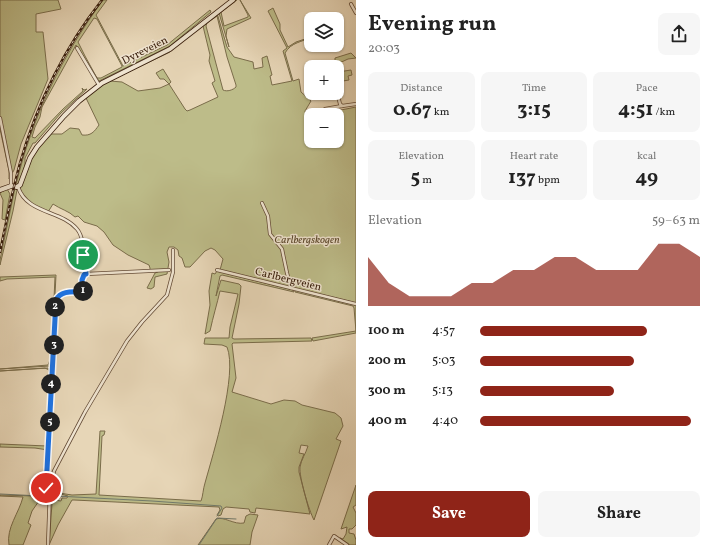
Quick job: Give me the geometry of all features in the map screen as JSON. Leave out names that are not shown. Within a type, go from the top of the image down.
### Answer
[{"type":"main road","name":"Dyreveien","points":[[18,186],[30,158],[39,144],[79,101],[100,85],[170,49],[233,0]]},
{"type":"main road","points":[[0,190],[12,186],[18,186]]},
{"type":"street","points":[[351,4],[356,13]]},
{"type":"street","points":[[77,48],[100,85]]},
{"type":"street","points":[[339,100],[342,106]]},
{"type":"street","points":[[331,108],[356,104]]},
{"type":"street","points":[[0,118],[11,173],[12,186]]},
{"type":"street","points":[[18,186],[21,193],[33,206],[59,218],[77,229],[83,242],[86,274],[82,280],[83,292],[64,292],[58,296],[56,300],[46,495]]},
{"type":"street","points":[[262,203],[268,216],[270,234],[280,247],[283,254],[292,288]]},
{"type":"street","points":[[48,545],[50,489],[54,471],[85,412],[128,341],[142,322],[167,295],[170,289],[173,272],[173,250]]},
{"type":"street","points":[[86,274],[169,270]]},
{"type":"street","name":"Carlbergveien","points":[[217,270],[356,304]]},
{"type":"street","points":[[329,545],[334,536],[347,545]]},
{"type":"green space","points":[[0,0],[58,0],[61,9],[36,14],[36,32],[43,32],[48,79],[21,144],[14,170],[9,179],[9,171],[0,129]]},
{"type":"green space","points":[[103,0],[107,0],[96,15],[123,66],[167,45],[210,10],[211,12],[170,46],[99,81],[97,78],[101,78],[122,66],[97,19],[94,18],[78,42],[97,77],[76,45],[42,107],[40,117],[32,137],[35,138],[83,91],[82,88],[84,90],[87,89],[61,113],[35,143],[33,143],[25,158],[25,165],[20,182],[16,185],[31,135],[40,111],[50,88],[74,43]]},
{"type":"green space","points":[[236,0],[221,12],[224,26],[248,17],[240,0],[251,18],[227,29],[226,36],[229,47],[219,13]]},
{"type":"green space","name":"Carlbergskogen","points":[[273,8],[280,24],[280,30],[288,47],[296,42],[304,39],[294,44],[285,53],[293,81],[299,79],[301,92],[304,95],[304,100],[311,101],[307,108],[304,108],[304,148],[344,148],[344,109],[356,107],[356,303],[220,270],[223,259],[215,250],[211,248],[205,251],[190,267],[185,267],[182,258],[179,256],[178,250],[174,247],[169,247],[167,252],[169,262],[167,274],[155,277],[154,287],[151,289],[147,288],[158,270],[150,270],[149,265],[128,255],[113,245],[104,232],[97,226],[84,222],[78,216],[75,217],[53,204],[48,212],[35,206],[27,200],[20,188],[31,157],[50,134],[62,134],[70,128],[79,129],[82,135],[88,135],[94,132],[99,125],[86,98],[101,86],[111,81],[122,82],[138,91],[160,88],[169,84],[187,111],[218,97],[212,83],[215,81],[209,61],[210,55],[203,26],[217,13],[227,47],[234,57],[253,62],[254,69],[263,67],[262,58],[267,56],[272,75],[270,76],[272,85],[292,81],[283,51],[287,48],[268,11]],"holes":[[[217,16],[227,57],[236,87],[232,90],[223,90],[206,26],[207,23]]]},
{"type":"green space","points":[[170,51],[170,52],[128,72]]},
{"type":"green space","points":[[351,53],[356,58],[344,61],[335,60],[335,58]]},
{"type":"green space","points":[[163,69],[171,82],[169,84],[164,79],[160,79],[156,73]]},
{"type":"green space","points":[[351,70],[352,75],[348,76],[349,80],[344,81],[344,71]]},
{"type":"green space","points":[[15,188],[17,190],[13,211],[0,265],[0,260]]},
{"type":"green space","points":[[7,189],[10,194],[5,220],[2,219],[3,200],[0,193]]},
{"type":"green space","points":[[217,271],[293,290],[294,292],[222,275],[220,276],[216,296],[221,280],[239,284],[241,286],[232,338],[234,339],[311,338],[312,341],[233,343],[236,378],[232,392],[271,404],[284,400],[295,401],[302,405],[335,413],[341,418],[343,426],[336,439],[341,441],[314,520],[305,494],[300,472],[300,467],[308,446],[301,445],[299,453],[304,454],[299,467],[299,472],[310,514],[256,508],[255,513],[250,512],[249,509],[226,507],[223,509],[221,515],[218,516],[217,515],[220,510],[219,507],[72,500],[49,545],[52,504],[54,500],[61,501],[62,498],[67,498],[68,496],[57,493],[58,489],[60,489],[59,493],[72,495],[96,494],[100,431],[105,431],[104,435],[102,436],[99,495],[201,501],[223,414],[227,394],[230,359],[227,347],[222,345],[204,344],[205,338],[229,338],[230,327],[238,294],[220,291],[210,331],[205,334],[210,305],[209,291],[212,273],[215,274]]},
{"type":"green space","points":[[56,275],[51,365],[0,369],[48,365],[51,357],[55,277],[7,279],[0,281],[0,277]]},
{"type":"green space","points":[[295,290],[356,305],[356,331],[353,306],[295,292]]},
{"type":"green space","points":[[356,331],[356,333],[313,341],[312,338]]},
{"type":"green space","points":[[49,371],[51,377],[48,450],[0,447],[0,444],[47,446],[50,383]]},
{"type":"green space","points":[[356,485],[356,505],[353,507],[356,513],[356,525],[352,529],[349,529],[349,533],[354,534],[356,545],[350,545],[340,538],[343,539],[346,534],[347,527],[341,529]]},
{"type":"green space","points":[[0,495],[36,496],[41,498],[32,511],[28,523],[31,525],[23,545],[9,545],[9,533],[23,497]]},
{"type":"green space","points":[[250,514],[258,515],[252,532],[250,545],[198,545],[216,519],[219,518],[237,523],[244,523],[246,516]]},
{"type":"waterway","points":[[0,494],[41,496]]},
{"type":"waterway","points":[[56,496],[221,506],[222,508],[217,516]]},
{"type":"waterway","points":[[199,545],[217,518],[236,519]]},
{"type":"railway","points":[[0,252],[20,163],[43,98],[76,37],[102,0]]},
{"type":"route","points":[[46,488],[56,300],[58,296],[64,292],[83,292],[82,280],[86,274],[83,255]]}]
